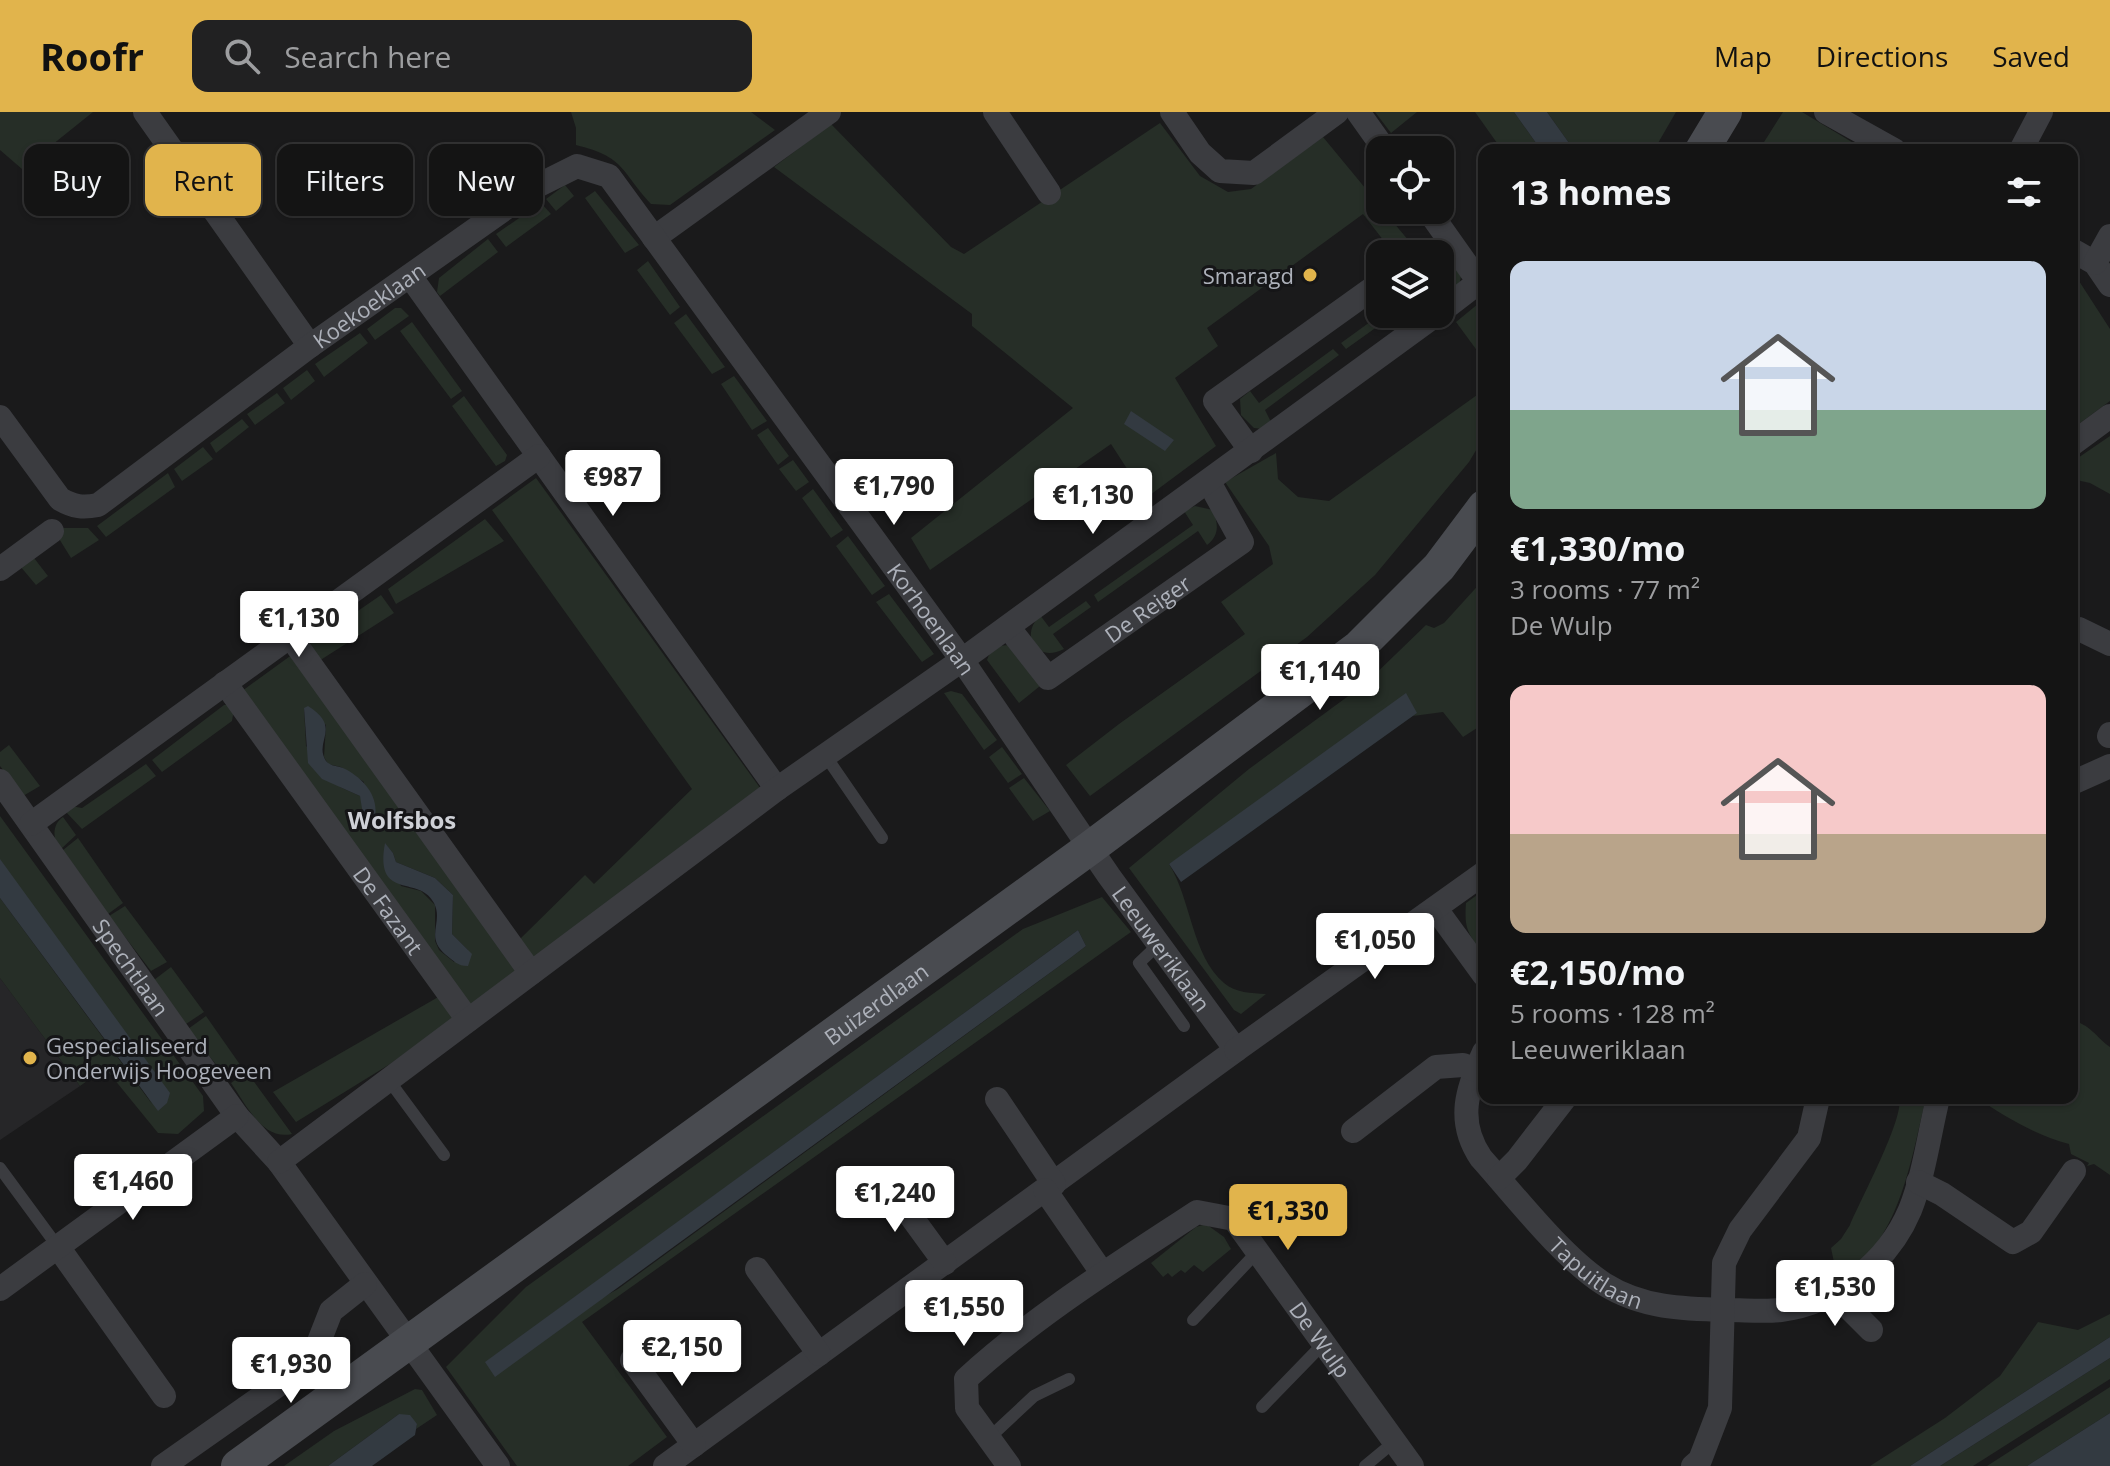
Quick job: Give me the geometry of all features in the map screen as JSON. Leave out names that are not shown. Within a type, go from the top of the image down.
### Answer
[{"type":"street","points":[[145,112],[310,346]]},
{"type":"street","points":[[654,238],[829,112]]},
{"type":"street","points":[[995,112],[1049,193]]},
{"type":"street","points":[[1172,112],[1200,153],[1220,171],[1254,173],[1337,112]]},
{"type":"street","points":[[1358,112],[1375,136]]},
{"type":"street","points":[[1706,144],[1725,112]]},
{"type":"street","points":[[1826,112],[1883,144]]},
{"type":"street","points":[[2024,144],[2041,112]]},
{"type":"street","name":"Koekoeklaan","points":[[0,417],[60,499],[85,508],[98,505],[310,346],[537,186],[577,166],[609,176],[654,238]]},
{"type":"street","points":[[2095,263],[2110,236]]},
{"type":"street","name":"Korhoenlaan","points":[[654,238],[962,660],[1090,848]]},
{"type":"street","points":[[1454,247],[1478,281]]},
{"type":"street","points":[[2078,253],[2095,263],[2110,285]]},
{"type":"street","points":[[410,276],[777,789]]},
{"type":"street","points":[[1454,300],[1478,283]]},
{"type":"street","points":[[1251,451],[1215,401],[1366,293]]},
{"type":"street","points":[[279,1162],[777,789],[1008,627],[1417,328]]},
{"type":"street","points":[[2078,440],[2110,416]]},
{"type":"street","points":[[31,824],[539,456]]},
{"type":"street","name":"De Reiger","points":[[1008,627],[1048,678],[1242,542],[1209,482]]},
{"type":"street","name":"Buizerdlaan","points":[[238,1466],[1090,848],[1359,647],[1439,567],[1478,515]]},
{"type":"street","points":[[0,569],[52,531]]},
{"type":"street","points":[[2079,629],[2110,644]]},
{"type":"street","points":[[290,636],[531,973]]},
{"type":"street","name":"De Fazant","points":[[225,683],[468,1020]]},
{"type":"street","points":[[2078,780],[2110,766]]},
{"type":"street","name":"Spechtlaan","points":[[0,781],[237,1116],[279,1162],[409,1344]]},
{"type":"street","name":"Leeuweriklaan","points":[[1090,848],[1236,1050]]},
{"type":"street","points":[[665,1466],[1478,878]]},
{"type":"street","points":[[1436,909],[1478,967]]},
{"type":"street","name":"Tapuitlaan","points":[[1353,1131],[1436,1067],[1478,1061]]},
{"type":"street","name":"Tapuitlaan","points":[[1478,1066],[1466,1096],[1466,1124],[1474,1148],[1574,1261],[1626,1296],[1662,1306],[1782,1310],[1812,1302],[1864,1272],[1889,1246],[1910,1209],[1937,1104]]},
{"type":"street","points":[[997,1099],[1103,1274]]},
{"type":"street","points":[[1499,1178],[1560,1104]]},
{"type":"street","points":[[1701,1464],[1720,1408],[1724,1263],[1740,1230],[1809,1138],[1817,1104]]},
{"type":"street","points":[[0,1289],[237,1116]]},
{"type":"street","points":[[1918,1182],[1942,1194],[2013,1242],[2031,1232],[2074,1171]]},
{"type":"street","points":[[883,1178],[945,1263]]},
{"type":"street","name":"De Wulp","points":[[1009,1466],[967,1408],[966,1379],[994,1353],[1103,1274],[1197,1212],[1234,1219],[1412,1466]]},
{"type":"street","points":[[58,1247],[164,1396]]},
{"type":"street","points":[[757,1269],[819,1354]]},
{"type":"street","points":[[163,1466],[311,1362],[331,1311],[365,1284]]},
{"type":"street","points":[[1833,1292],[1871,1330]]},
{"type":"street","points":[[409,1344],[498,1466]]},
{"type":"street","points":[[632,1360],[694,1445]]},
{"type":"lane","points":[[825,755],[882,838]]},
{"type":"lane","points":[[1159,944],[1139,963],[1184,1026]]},
{"type":"lane","points":[[388,1079],[444,1155]]},
{"type":"lane","points":[[0,1168],[58,1247]]},
{"type":"lane","points":[[1193,1320],[1258,1251]]},
{"type":"lane","points":[[1262,1407],[1324,1343]]},
{"type":"lane","points":[[989,1438],[1034,1396],[1069,1379]]},
{"type":"lane","points":[[1365,1466],[1394,1442]]},
{"type":"shaded area","points":[[0,112],[93,112],[53,144],[24,144],[22,169],[0,150]]},
{"type":"shaded area","points":[[571,112],[751,112],[775,130],[670,205],[651,204],[613,160],[576,145],[576,128]]},
{"type":"shaded area","points":[[1375,112],[1417,112],[1391,133]]},
{"type":"shaded area","points":[[1475,112],[1514,112],[1537,144],[1498,144]]},
{"type":"shaded area","points":[[1514,112],[1547,112],[1570,144],[1537,144]]},
{"type":"shaded area","points":[[1547,112],[1676,112],[1657,144],[1570,144]]},
{"type":"shaded area","points":[[1783,112],[1802,112],[1855,144],[1763,144]]},
{"type":"shaded area","points":[[1160,123],[1200,176],[1228,192],[1251,189],[1323,137],[1366,189],[1366,218],[1363,214],[1207,328],[1218,346],[1175,378],[1216,446],[1146,498],[1111,444],[930,570],[911,538],[1073,408],[972,326],[972,314],[774,167],[831,124],[951,247],[964,254]]},
{"type":"shaded area","points":[[565,185],[574,196],[556,211],[546,199]]},
{"type":"shaded area","points":[[595,191],[639,245],[625,253],[585,198]]},
{"type":"shaded area","points":[[543,205],[551,214],[506,247],[496,234],[522,216],[543,216]]},
{"type":"shaded area","points":[[1371,224],[1395,224],[1408,240],[1383,240]]},
{"type":"shaded area","points":[[488,239],[498,252],[440,296],[437,292],[439,278]]},
{"type":"shaded area","points":[[648,261],[680,307],[670,315],[637,270]]},
{"type":"shaded area","points":[[1454,264],[1461,276],[1459,287],[1454,291]]},
{"type":"shaded area","points":[[2078,280],[2110,329],[2110,401],[2078,425]]},
{"type":"shaded area","points":[[1478,304],[1478,352],[1456,322]]},
{"type":"shaded area","points":[[395,308],[401,308],[409,316],[375,340],[367,329]]},
{"type":"shaded area","points":[[686,314],[725,367],[712,374],[674,323]]},
{"type":"shaded area","points":[[412,322],[462,391],[451,399],[400,331]]},
{"type":"shaded area","points":[[1366,325],[1366,328],[1375,328],[1346,349],[1341,343]]},
{"type":"shaded area","points":[[360,333],[368,343],[324,377],[315,364]]},
{"type":"shaded area","points":[[1333,349],[1339,355],[1265,410],[1272,424],[1263,429],[1254,428],[1241,415],[1240,399],[1250,391],[1259,403]]},
{"type":"shaded area","points":[[307,370],[315,381],[291,400],[283,388]]},
{"type":"shaded area","points":[[734,376],[767,421],[752,430],[721,384]]},
{"type":"shaded area","points":[[277,393],[285,403],[255,425],[247,414]]},
{"type":"shaded area","points":[[1478,394],[1478,447],[1375,575],[1307,637],[1090,796],[1066,765],[1245,634],[1221,602],[1273,564],[1269,546],[1225,482],[1276,453],[1278,479],[1298,497],[1329,501]]},
{"type":"shaded area","points":[[464,396],[507,455],[505,461],[496,466],[452,406]]},
{"type":"shaded area","points":[[1131,411],[1174,440],[1165,451],[1124,424]]},
{"type":"shaded area","points":[[242,419],[249,427],[216,453],[210,443]]},
{"type":"shaded area","points":[[768,428],[789,456],[778,465],[757,435]]},
{"type":"shaded area","points":[[2110,436],[2110,494],[2078,480],[2078,458]]},
{"type":"shaded area","points":[[203,447],[213,459],[182,481],[174,469]]},
{"type":"shaded area","points":[[793,460],[809,482],[796,491],[779,469]]},
{"type":"shaded area","points":[[168,473],[175,487],[106,537],[97,526]]},
{"type":"shaded area","points":[[536,478],[763,792],[534,959],[520,939],[585,875],[594,884],[692,789],[492,510]]},
{"type":"shaded area","points":[[813,489],[843,530],[831,538],[802,498]]},
{"type":"shaded area","points":[[1195,506],[1213,510],[1217,529],[1207,545],[1198,531],[1098,602],[1094,595],[1193,525],[1184,511]]},
{"type":"shaded area","points":[[485,519],[504,541],[396,604],[388,589]]},
{"type":"shaded area","points":[[63,528],[88,528],[99,540],[71,558],[58,537]]},
{"type":"shaded area","points":[[848,536],[885,586],[872,595],[836,546]]},
{"type":"shaded area","points":[[34,558],[48,576],[36,585],[20,566]]},
{"type":"shaded area","points":[[1478,586],[1478,729],[1463,737],[1443,712],[1413,716],[1417,713],[1169,864],[1198,943],[1213,972],[1233,989],[1266,994],[1241,1014],[1234,1010],[1129,868],[1249,769],[1366,683],[1426,625],[1434,628],[1444,623]]},
{"type":"shaded area","points":[[889,594],[934,654],[922,662],[876,602]]},
{"type":"shaded area","points":[[381,595],[394,613],[319,661],[304,648]]},
{"type":"shaded area","points":[[1086,601],[1091,607],[1053,634],[1064,649],[1046,653],[1034,646],[1031,632],[1040,615],[1049,627]]},
{"type":"shaded area","points":[[1010,645],[1040,686],[1019,703],[987,660],[996,648]]},
{"type":"shaded area","points":[[293,654],[520,969],[469,1006],[242,691]],"holes":[[[304,708],[326,725],[324,757],[328,764],[341,767],[364,782],[363,803],[360,796],[340,787],[306,746]],[[385,844],[396,862],[435,878],[453,895],[452,934],[468,950],[454,962],[439,950],[435,941],[435,905],[421,891],[401,886]]]},
{"type":"shaded area","points":[[944,693],[962,694],[997,740],[984,750]]},
{"type":"shaded area","points":[[1406,693],[1417,713],[1181,882],[1169,864]]},
{"type":"shaded area","points":[[224,705],[232,705],[234,709],[232,721],[162,772],[152,760]]},
{"type":"shaded area","points":[[308,706],[324,721],[323,754],[326,761],[357,776],[372,794],[375,817],[368,822],[364,821],[360,796],[322,779],[308,763],[304,708]]},
{"type":"shaded area","points":[[9,745],[40,786],[23,796],[0,766],[0,752]]},
{"type":"shaded area","points":[[1002,747],[1022,774],[1008,783],[989,757]]},
{"type":"shaded area","points":[[146,764],[156,776],[82,829],[66,812],[71,806],[82,808]]},
{"type":"shaded area","points":[[1024,778],[1050,811],[1033,821],[1009,788]]},
{"type":"shaded area","points":[[0,816],[203,1096],[204,1111],[178,1134],[158,1133],[105,1068],[80,1086],[0,978],[0,898],[152,1104],[0,860]]},
{"type":"shaded area","points":[[63,817],[76,835],[61,849],[54,832]]},
{"type":"shaded area","points":[[78,838],[123,903],[108,914],[63,850]]},
{"type":"shaded area","points":[[385,843],[396,862],[435,878],[453,895],[452,934],[472,954],[468,966],[456,963],[436,942],[436,910],[427,895],[392,880],[386,873],[383,861]]},
{"type":"shaded area","points":[[0,859],[170,1093],[167,1103],[158,1111],[0,898]]},
{"type":"shaded area","points":[[1478,894],[1478,946],[1468,931],[1466,903]]},
{"type":"shaded area","points":[[1102,897],[1131,932],[582,1322],[667,1437],[628,1466],[517,1466],[446,1367],[526,1287],[1023,929]],"holes":[[[1078,930],[1086,946],[618,1289],[486,1362]]]},
{"type":"shaded area","points":[[125,906],[167,962],[151,971],[109,916]]},
{"type":"shaded area","points":[[1078,930],[1086,946],[495,1377],[485,1362]]},
{"type":"shaded area","points":[[171,967],[204,1012],[186,1024],[154,980]]},
{"type":"shaded area","name":"Gespecialiseerd Onderwijs Hoogeveen","points":[[0,978],[80,1086],[0,1140]]},
{"type":"shaded area","points":[[440,996],[455,1017],[390,1064],[296,1122],[273,1092]]},
{"type":"shaded area","points":[[206,1016],[241,1066],[225,1076],[188,1029]]},
{"type":"shaded area","points":[[2078,1022],[2110,1047],[2110,1175],[2094,1164],[2087,1166],[2089,1163],[2071,1154],[2069,1144],[2010,1119],[1986,1104],[2078,1104]]},
{"type":"shaded area","points":[[247,1072],[292,1134],[272,1132],[249,1110],[231,1083]]},
{"type":"shaded area","points":[[1899,1104],[1925,1104],[1901,1195],[1878,1241],[1863,1259],[1844,1273],[1835,1267],[1831,1248],[1850,1225],[1880,1160]]},
{"type":"shaded area","points":[[1206,1224],[1224,1237],[1231,1249],[1203,1272],[1194,1265],[1185,1273],[1181,1270],[1172,1277],[1168,1273],[1163,1277],[1151,1263],[1196,1227]]},
{"type":"shaded area","points":[[2110,1314],[2110,1337],[1910,1466],[1870,1466],[1945,1418],[2000,1376],[2038,1322],[2078,1330]]},
{"type":"shaded area","points":[[2110,1337],[2110,1358],[1940,1466],[1910,1466]]},
{"type":"shaded area","points":[[2110,1358],[2110,1379],[1973,1466],[1940,1466]]},
{"type":"shaded area","points":[[2110,1387],[2110,1413],[2027,1466],[1987,1466]]},
{"type":"shaded area","points":[[415,1389],[422,1390],[437,1415],[416,1429],[417,1424],[399,1414],[328,1466],[284,1466],[334,1431]]},
{"type":"shaded area","points":[[2110,1413],[2110,1466],[2027,1466]]},
{"type":"shaded area","points":[[399,1414],[410,1415],[417,1424],[415,1435],[372,1466],[328,1466]]},
{"type":"place","name":"Smaragd","points":[[1310,275]]},
{"type":"place","name":"Gespecialiseerd Onderwijs Hoogeveen","points":[[30,1058]]},
{"type":"district","name":"Wolfsbos","points":[[402,819]]}]
